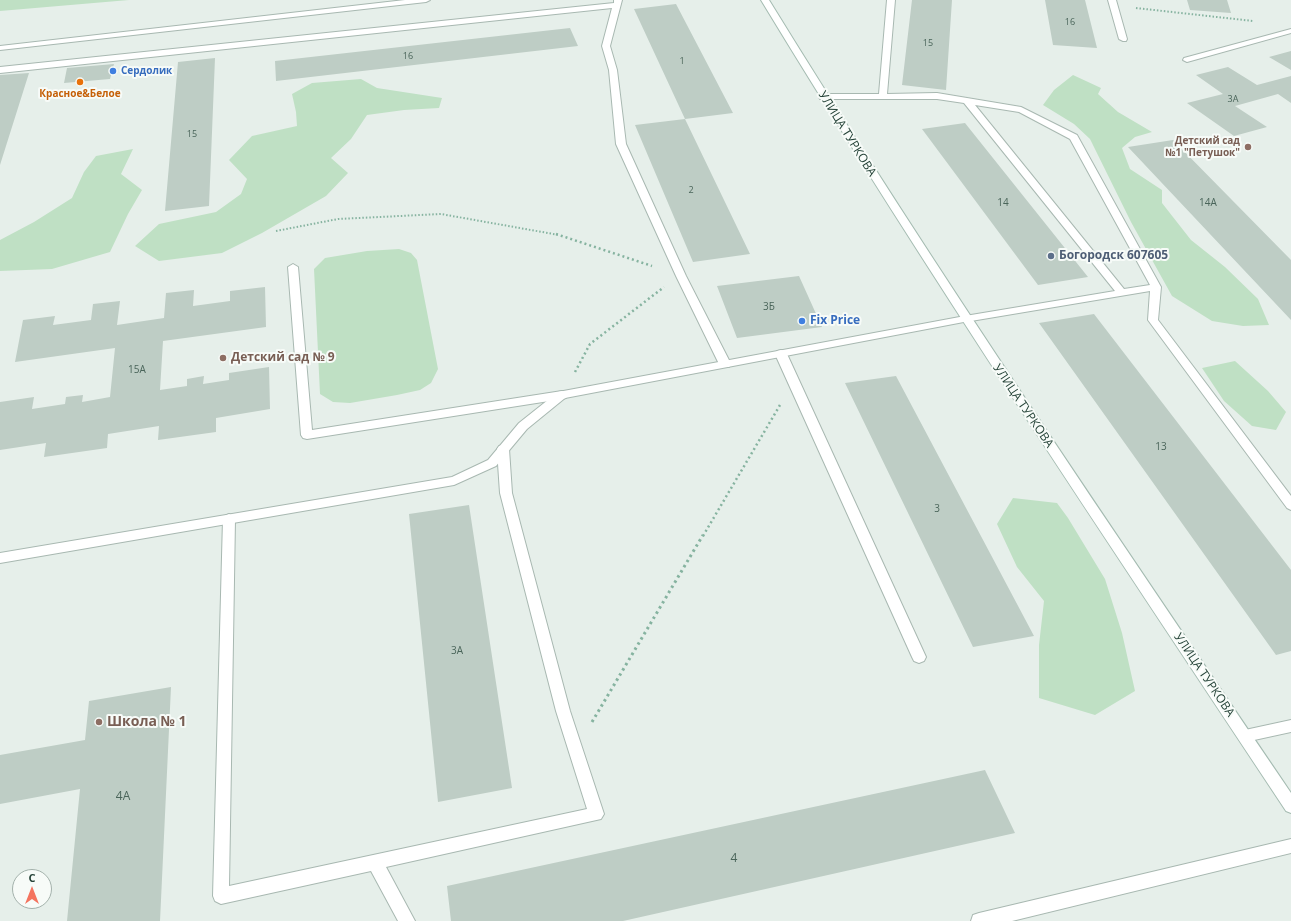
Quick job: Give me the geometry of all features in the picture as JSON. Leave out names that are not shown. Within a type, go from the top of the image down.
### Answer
[{"type":"street","points":[[0,48],[426,0]]},
{"type":"street","name":"УЛИЦА ТУРКОВА","points":[[766,0],[824,97],[965,319],[1291,806]]},
{"type":"street","points":[[883,96],[890,0]]},
{"type":"street","points":[[0,70],[617,2],[606,46],[613,70],[621,144],[681,276],[725,364]]},
{"type":"street","points":[[1113,3],[1123,39]]},
{"type":"street","points":[[1187,60],[1291,31]]},
{"type":"street","points":[[0,44],[12,46]]},
{"type":"street","points":[[824,97],[937,96],[1021,110],[1074,137],[1156,288],[1153,320],[1291,505]]},
{"type":"street","points":[[967,101],[1122,293]]},
{"type":"street","points":[[293,266],[307,435],[562,395],[965,319],[1156,288]]},
{"type":"street","points":[[781,354],[919,657]]},
{"type":"street","points":[[0,558],[454,481],[492,463],[523,426],[562,395]]},
{"type":"street","points":[[229,519],[221,896],[596,814],[563,711],[506,493],[503,449]]},
{"type":"street","points":[[1245,736],[1291,726]]},
{"type":"street","points":[[979,921],[1291,846]]},
{"type":"street","points":[[375,863],[407,921]]},
{"type":"path","points":[[1113,3],[1260,22]]},
{"type":"path","points":[[276,231],[338,219],[441,214],[553,233],[681,276]]},
{"type":"path","points":[[562,395],[590,344],[632,311],[681,276]]},
{"type":"path","points":[[575,750],[794,382]]},
{"type":"green space","points":[[0,0],[129,0],[0,11]]},
{"type":"green space","points":[[1073,75],[1101,88],[1098,94],[1118,112],[1152,132],[1135,137],[1122,148],[1130,169],[1162,190],[1162,203],[1191,240],[1225,267],[1258,299],[1269,325],[1243,326],[1212,321],[1172,296],[1131,222],[1090,139],[1074,124],[1043,105],[1054,90]]},
{"type":"green space","points":[[361,79],[377,88],[442,98],[439,108],[404,110],[367,115],[351,139],[331,158],[348,173],[326,196],[262,233],[222,253],[159,261],[135,246],[159,224],[216,212],[241,194],[247,179],[229,160],[252,136],[297,126],[292,94],[312,83]]},
{"type":"green space","points":[[133,149],[121,174],[142,190],[128,214],[110,252],[52,269],[0,271],[0,240],[34,222],[72,198],[84,172],[96,156]]},
{"type":"green space","points":[[399,249],[411,253],[417,260],[438,369],[431,383],[420,390],[350,403],[333,402],[320,394],[314,269],[325,258],[367,251]]},
{"type":"green space","points":[[1235,361],[1268,391],[1286,412],[1276,430],[1252,426],[1224,401],[1202,368]]},
{"type":"green space","points":[[1013,498],[1057,503],[1068,518],[1105,579],[1122,633],[1135,691],[1095,715],[1039,698],[1039,645],[1044,601],[1017,567],[997,524]]},
{"type":"building","points":[[912,0],[952,0],[946,90],[902,85]]},
{"type":"building","points":[[1045,0],[1085,0],[1097,48],[1053,45]]},
{"type":"building","points":[[1187,0],[1227,0],[1231,13],[1190,10]]},
{"type":"building","points":[[676,4],[733,113],[685,119],[634,9]]},
{"type":"building","points":[[570,28],[578,46],[276,81],[275,61]]},
{"type":"building","points":[[1291,51],[1291,70],[1269,57]]},
{"type":"building","points":[[215,58],[209,206],[165,211],[178,62]]},
{"type":"building","points":[[114,64],[110,79],[64,83],[67,68]]},
{"type":"building","points":[[1228,67],[1257,85],[1291,76],[1291,103],[1278,94],[1235,106],[1267,127],[1234,136],[1187,103],[1223,94],[1196,75]]},
{"type":"building","points":[[29,73],[0,165],[0,75]]},
{"type":"building","points":[[685,119],[750,254],[693,262],[635,125]]},
{"type":"building","points":[[965,123],[1088,277],[1038,285],[922,129]]},
{"type":"building","points":[[1173,140],[1291,260],[1291,320],[1128,147]]},
{"type":"building","points":[[799,276],[822,327],[737,338],[717,286]]},
{"type":"building","points":[[265,287],[266,327],[163,341],[160,390],[187,386],[187,379],[204,376],[203,384],[229,380],[229,373],[269,367],[270,409],[216,418],[216,432],[158,440],[159,426],[108,434],[107,448],[44,457],[46,443],[0,450],[0,402],[34,397],[32,409],[65,404],[66,397],[83,395],[82,402],[110,397],[115,348],[15,362],[23,320],[55,316],[53,325],[91,320],[93,304],[120,301],[117,325],[164,318],[166,293],[194,290],[193,306],[230,301],[230,291]]},
{"type":"building","points":[[1094,314],[1291,570],[1291,651],[1276,655],[1039,323]]},
{"type":"building","points":[[896,376],[1034,636],[973,647],[845,383]]},
{"type":"building","points":[[469,505],[512,788],[438,802],[409,514]]},
{"type":"building","points":[[171,687],[160,921],[67,921],[80,789],[0,804],[0,755],[85,740],[89,701]]},
{"type":"building","points":[[985,770],[1015,833],[623,921],[451,921],[447,886]]},
{"type":"place","name":"Сердолик","points":[[113,71]]},
{"type":"place","name":"Красное&Белое","points":[[80,82]]},
{"type":"place","name":"Детский сад №1 \"Петушок\"","points":[[1248,147]]},
{"type":"place","name":"Богородск 607605","points":[[1051,256]]},
{"type":"place","name":"Fix Price","points":[[802,321]]},
{"type":"place","name":"Детский сад № 9","points":[[223,358]]},
{"type":"place","name":"Школа № 1","points":[[99,722]]}]
